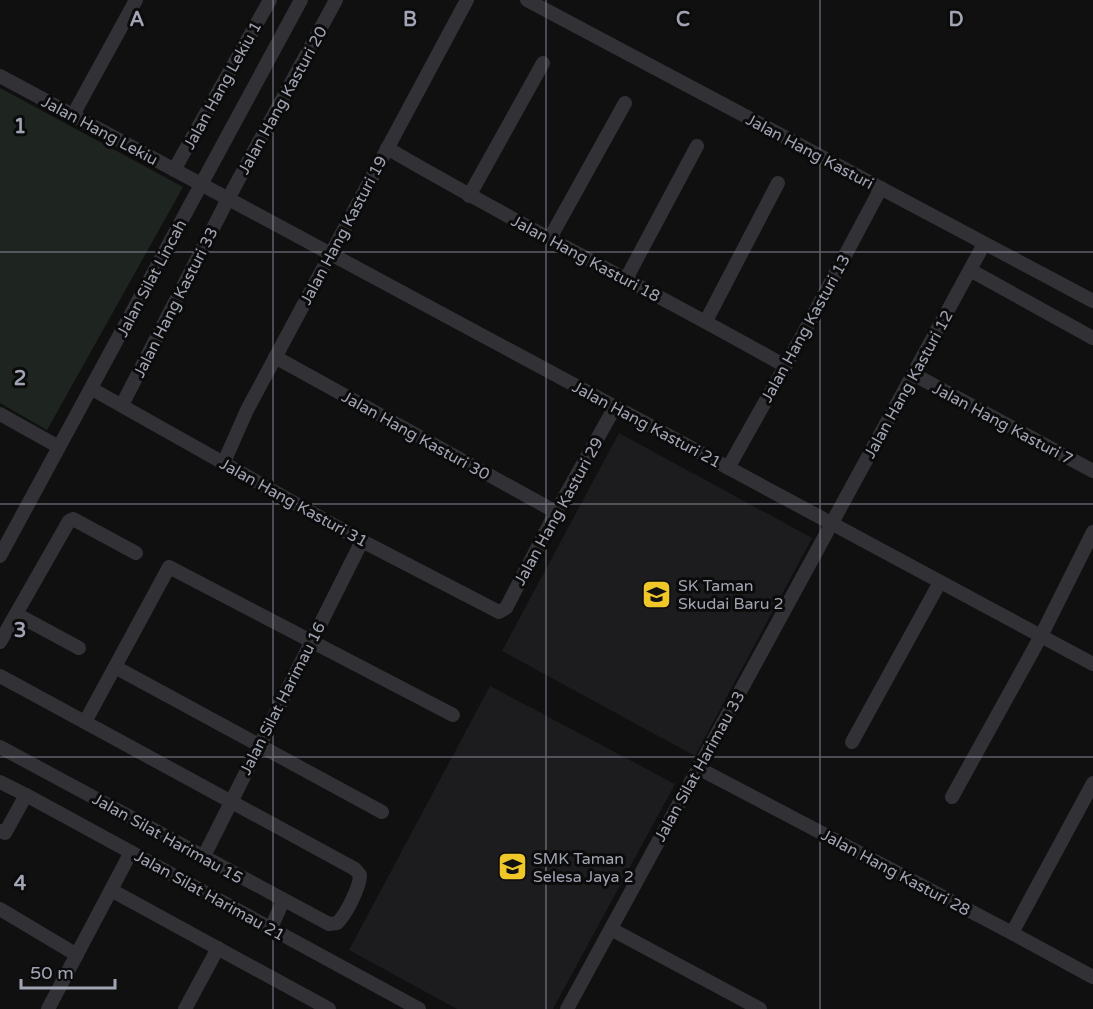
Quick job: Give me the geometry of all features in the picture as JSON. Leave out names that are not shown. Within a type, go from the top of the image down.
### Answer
[{"type":"street","points":[[73,116],[136,0]]},
{"type":"street","name":"Jalan Hang Lekiu 1","points":[[174,170],[270,0]]},
{"type":"street","name":"Jalan Silat Lincah","points":[[0,556],[301,0]]},
{"type":"street","name":"Jalan Hang Kasturi 20","points":[[228,200],[336,0]]},
{"type":"street","name":"Jalan Hang Kasturi 19","points":[[224,462],[247,410],[467,0]]},
{"type":"street","name":"Jalan Hang Kasturi","points":[[527,0],[1093,302]]},
{"type":"street","points":[[469,196],[543,63]]},
{"type":"street","name":"Jalan Hang Lekiu","points":[[0,76],[201,185]]},
{"type":"street","points":[[549,238],[625,103]]},
{"type":"street","points":[[626,279],[697,146]]},
{"type":"street","name":"Jalan Hang Kasturi 18","points":[[387,148],[469,196],[706,321],[785,366]]},
{"type":"street","points":[[706,321],[778,183]]},
{"type":"street","name":"Jalan Hang Kasturi 21","points":[[201,185],[1093,664]]},
{"type":"street","name":"Jalan Hang Kasturi 13","points":[[728,468],[881,188]]},
{"type":"street","name":"Jalan Hang Kasturi 33","points":[[122,405],[228,200]]},
{"type":"street","name":"Jalan Hang Kasturi 12","points":[[832,524],[984,244]]},
{"type":"street","points":[[970,270],[1093,338]]},
{"type":"street","name":"Jalan Hang Kasturi 30","points":[[275,357],[556,512]]},
{"type":"street","name":"Jalan Hang Kasturi 7","points":[[913,374],[1093,471]]},
{"type":"street","name":"Jalan Hang Kasturi 31","points":[[92,389],[362,541],[499,612]]},
{"type":"street","name":"Jalan Hang Kasturi 29","points":[[499,612],[506,608],[556,512],[615,408]]},
{"type":"street","points":[[0,414],[59,447]]},
{"type":"street","points":[[1,638],[69,521],[73,519],[136,553]]},
{"type":"street","name":"Jalan Silat Harimau 33","points":[[567,1009],[832,524]]},
{"type":"street","points":[[952,797],[1041,636],[1093,532]]},
{"type":"street","name":"Jalan Silat Harimau 16","points":[[204,856],[362,541]]},
{"type":"street","points":[[85,722],[169,567],[453,715]]},
{"type":"street","points":[[852,742],[940,582]]},
{"type":"street","points":[[16,614],[79,648]]},
{"type":"street","points":[[115,667],[382,812]]},
{"type":"street","points":[[0,676],[230,802]]},
{"type":"street","name":"Jalan Silat Harimau 15","points":[[0,747],[283,901],[329,924],[337,923],[343,917],[359,882],[358,872],[230,802]]},
{"type":"street","name":"Jalan Hang Kasturi 28","points":[[698,768],[1093,978]]},
{"type":"street","name":"Jalan Silat Harimau 21","points":[[0,782],[419,1009]]},
{"type":"street","points":[[1012,933],[1093,783]]},
{"type":"street","points":[[0,831],[5,833],[26,795]]},
{"type":"street","points":[[48,1009],[131,852]]},
{"type":"street","points":[[111,890],[329,1009]]},
{"type":"street","points":[[271,928],[283,901]]},
{"type":"street","points":[[0,909],[77,955]]},
{"type":"street","points":[[611,929],[760,1009]]},
{"type":"street","points":[[185,1009],[218,948]]},
{"type":"shaded area","points":[[0,88],[183,187],[47,430],[0,403]]},
{"type":"shaded area","name":"SK Taman Skudai Baru 2","points":[[619,433],[812,538],[695,756],[502,651]]},
{"type":"shaded area","name":"SMK Taman Selesa Jaya 2","points":[[490,686],[675,784],[553,1009],[457,1009],[349,950]]},
{"type":"place","name":"SK Taman Skudai Baru 2","points":[[657,594]]},
{"type":"place","name":"SMK Taman Selesa Jaya 2","points":[[512,867]]}]
